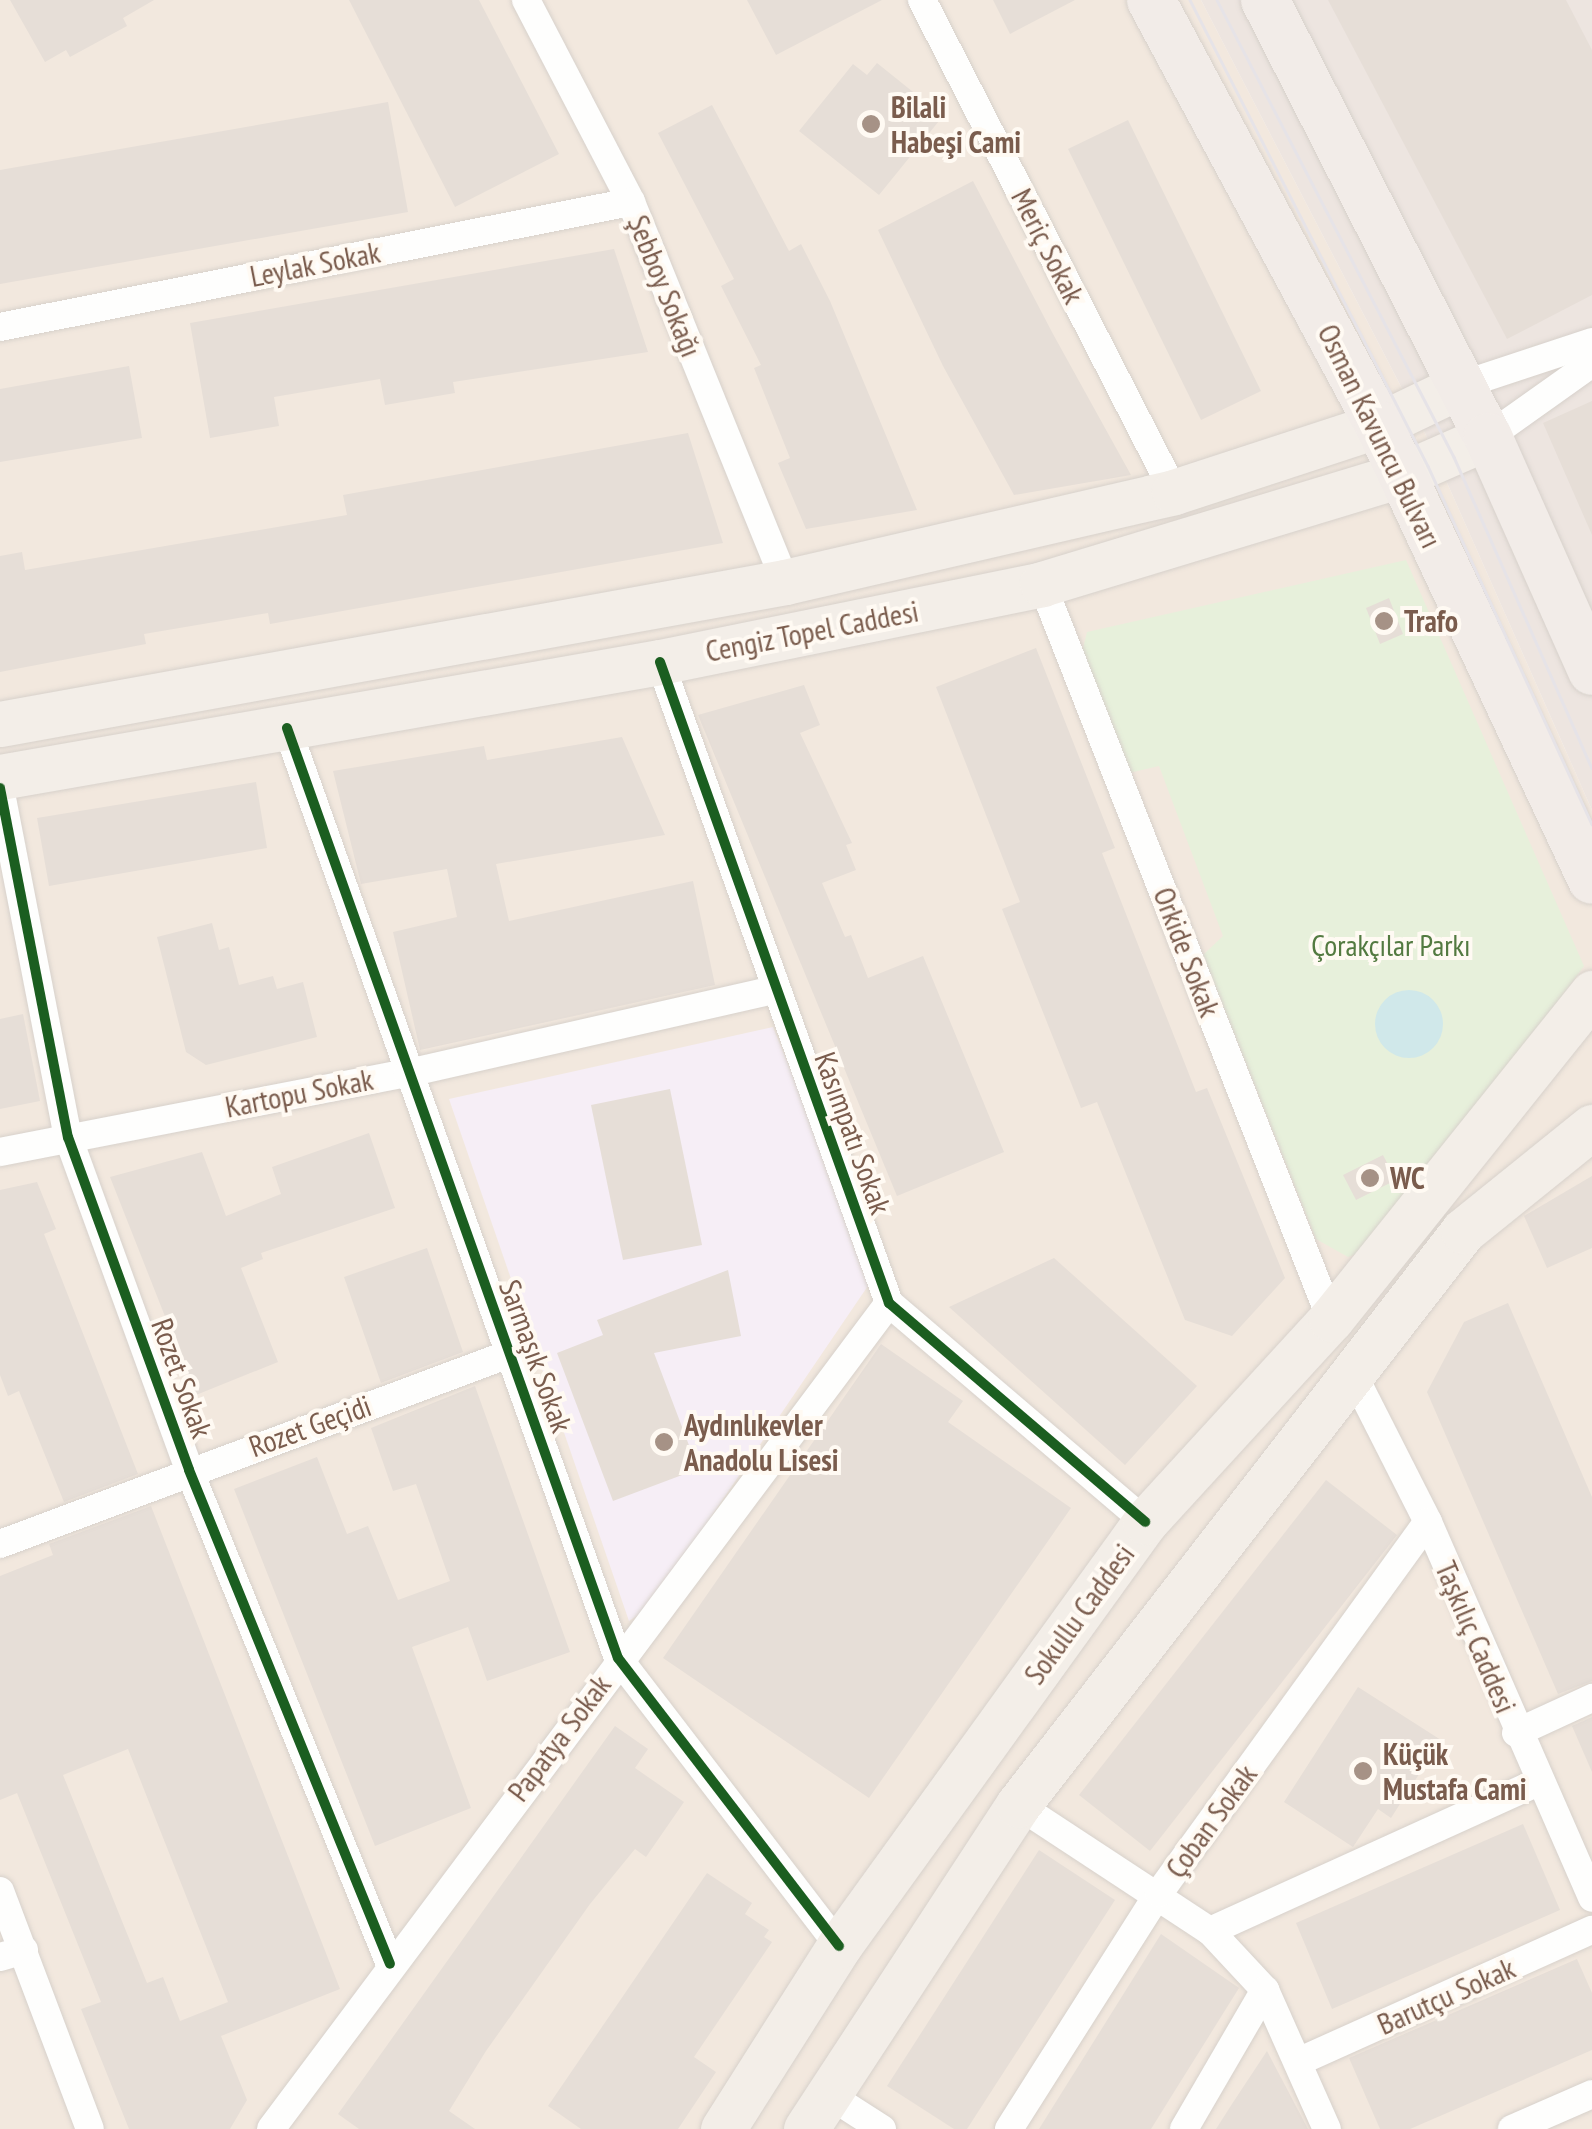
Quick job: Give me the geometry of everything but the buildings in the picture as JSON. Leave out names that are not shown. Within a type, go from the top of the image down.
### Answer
[{"type":"highway","name":"Osman Kavuncu Bulvarı","points":[[1151,0],[1379,426],[1592,880]]},
{"type":"highway","points":[[1266,0],[1488,436],[1592,671]]},
{"type":"main road","name":"Cengiz Topel Caddesi","points":[[0,724],[785,582],[1174,492],[1379,426],[1462,385]]},
{"type":"main road","name":"Cengiz Topel Caddesi","points":[[0,777],[660,662],[1042,584],[1401,476],[1488,436]]},
{"type":"main road","name":"Sokullu Caddesi","points":[[724,2129],[839,1946],[1145,1522],[1331,1319],[1592,993]]},
{"type":"main road","points":[[818,2112],[1018,1805],[1354,1378],[1463,1231],[1592,1126]]},
{"type":"street","name":"Şebboy Sokağı","points":[[526,0],[631,202],[785,582]]},
{"type":"street","name":"Meriç Sokak","points":[[922,0],[1174,492]]},
{"type":"street","name":"Leylak Sokak","points":[[0,327],[631,202]]},
{"type":"street","points":[[1462,385],[1592,342]]},
{"type":"street","points":[[1488,436],[1592,362]]},
{"type":"street","name":"Orkide Sokak","points":[[1042,584],[1331,1319]]},
{"type":"street","name":"Kasımpatı Sokak","points":[[660,662],[889,1303],[1145,1522]]},
{"type":"street","name":"Sarmaşık Sokak","points":[[288,728],[618,1658],[839,1946]]},
{"type":"street","name":"Rozet Sokak","points":[[0,788],[68,1137],[188,1470],[390,1964]]},
{"type":"street","name":"Kartopu Sokak","points":[[0,1152],[408,1072],[774,990]]},
{"type":"street","name":"Papatya Sokak","points":[[271,2129],[618,1658],[889,1303]]},
{"type":"street","name":"Rozet Geçidi","points":[[0,1544],[188,1470],[509,1354]]},
{"type":"street","name":"Taşkılıç Caddesi","points":[[1354,1378],[1428,1522],[1516,1733],[1592,1898]]},
{"type":"street","name":"Çoban Sokak","points":[[1009,2129],[1159,1893],[1428,1522]]},
{"type":"street","points":[[1516,1733],[1592,1698]]},
{"type":"street","points":[[1210,1931],[1539,1782]]},
{"type":"street","points":[[1018,1805],[1159,1893],[1210,1931],[1265,1990],[1328,2129]]},
{"type":"street","points":[[0,1890],[12,1954],[90,2129]]},
{"type":"street","name":"Barutçu Sokak","points":[[1300,2061],[1592,1930]]},
{"type":"street","points":[[1184,2129],[1265,1990]]},
{"type":"street","points":[[1512,2129],[1592,2094]]},
{"type":"street","points":[[818,2112],[882,2129]]},
{"type":"shaded area","points":[[0,0],[1201,0],[1425,433],[1592,810],[1592,2129],[0,2129]]},
{"type":"shaded area","points":[[1201,0],[1592,0],[1592,810],[1425,433]]},
{"type":"shaded area","name":"Aydınlıkevler Anadolu Lisesi","points":[[773,1027],[874,1277],[649,1608],[629,1621],[449,1099]]},
{"type":"green space","name":"Çorakçılar Parkı","points":[[1406,560],[1584,966],[1382,1245],[1348,1257],[1316,1239],[1203,955],[1223,936],[1159,766],[1129,773],[1082,652],[1087,632]]},
{"type":"water","points":[[1409,990],[1422,992],[1433,1000],[1441,1011],[1441,1037],[1433,1048],[1422,1056],[1409,1058],[1396,1056],[1385,1048],[1377,1037],[1375,1024],[1377,1011],[1385,1000],[1396,992]]},
{"type":"tram line","points":[[1190,0],[1428,466],[1592,824]]},
{"type":"tram line","points":[[1217,0],[1454,457],[1592,768]]},
{"type":"cycle path","points":[[660,662],[889,1303],[1145,1522]]},
{"type":"cycle path","points":[[287,728],[618,1658],[839,1946]]},
{"type":"cycle path","points":[[0,788],[68,1137],[189,1470],[390,1964]]},
{"type":"place","name":"Bilali Habeşi Cami","points":[[871,124]]},
{"type":"place","name":"Trafo","points":[[1384,621]]},
{"type":"place","name":"WC","points":[[1370,1178]]},
{"type":"place","name":"Aydınlıkevler Anadolu Lisesi","points":[[664,1442]]},
{"type":"place","name":"Küçük Mustafa Cami","points":[[1363,1771]]}]
